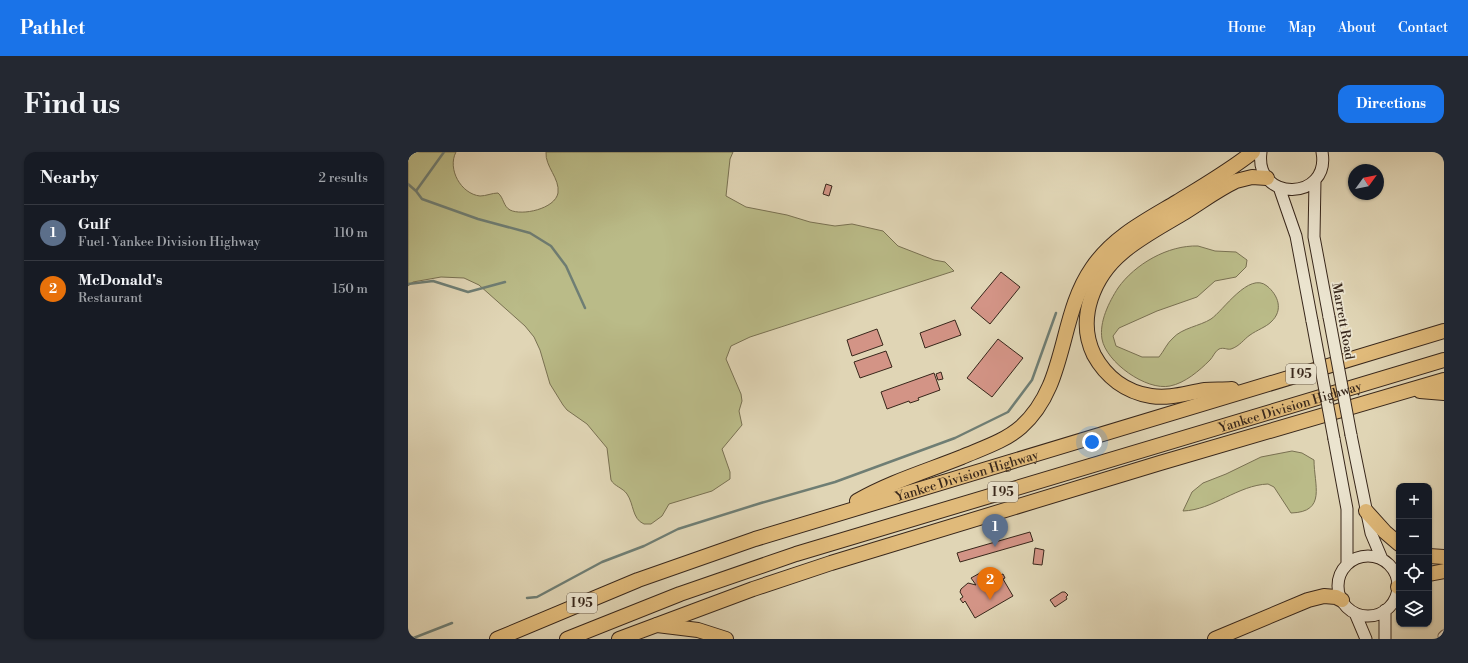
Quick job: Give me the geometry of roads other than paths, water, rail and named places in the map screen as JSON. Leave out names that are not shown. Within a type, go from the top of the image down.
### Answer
[{"type":"highway","points":[[1224,173],[1243,152]]},
{"type":"highway","points":[[838,512],[882,487],[992,445],[1024,425],[1036,411],[1048,392],[1078,293],[1096,262],[1110,246],[1129,231],[1224,173],[1253,152]]},
{"type":"highway","points":[[1252,389],[1205,390],[1172,397],[1152,396],[1132,390],[1114,380],[1101,366],[1089,342],[1086,316],[1090,299],[1096,285],[1111,263],[1127,248],[1236,181],[1252,177],[1268,178]]},
{"type":"highway","name":"Yankee Division Highway","points":[[497,639],[653,575],[838,512],[1444,331]]},
{"type":"highway","name":"Yankee Division Highway","points":[[567,639],[709,584],[796,554],[1444,360]]},
{"type":"highway","points":[[619,639],[831,563],[1160,463],[1444,380]]},
{"type":"highway","points":[[1408,391],[1444,393]]},
{"type":"highway","points":[[1366,511],[1384,532],[1396,542]]},
{"type":"highway","points":[[1432,556],[1444,557]]},
{"type":"highway","points":[[1432,573],[1444,571]]},
{"type":"highway","points":[[1215,639],[1308,600],[1324,596],[1336,597],[1342,600]]},
{"type":"highway","points":[[655,625],[698,630],[726,639]]},
{"type":"main road","points":[[1262,152],[1261,165],[1268,178],[1278,187],[1286,190],[1298,190],[1308,186],[1315,180],[1322,168],[1322,152]]},
{"type":"main road","name":"Marrett Road","points":[[1315,180],[1314,237],[1366,511],[1371,533],[1382,559]]},
{"type":"main road","points":[[1278,187],[1296,236],[1347,509],[1347,564]]},
{"type":"main road","points":[[1366,639],[1355,613],[1342,600],[1338,583],[1341,572],[1347,564],[1354,559],[1365,556],[1382,559],[1394,571],[1396,577]]},
{"type":"main road","points":[[1355,613],[1370,616],[1385,610],[1393,603],[1398,591]]},
{"type":"main road","points":[[1385,610],[1385,639]]},
{"type":"waterway","points":[[408,184],[416,191],[444,152]]},
{"type":"waterway","points":[[416,191],[422,199],[478,219],[530,233],[551,246],[566,266],[585,308]]},
{"type":"waterway","points":[[408,284],[433,281],[468,292],[505,282]]},
{"type":"waterway","points":[[527,598],[537,597],[602,562],[644,546],[678,529],[835,482],[955,438],[1008,412],[1032,380],[1056,313]]},
{"type":"waterway","points":[[411,639],[452,623]]},
{"type":"place","name":"Gulf","points":[[995,547]]},
{"type":"place","name":"McDonald's","points":[[990,600]]}]
